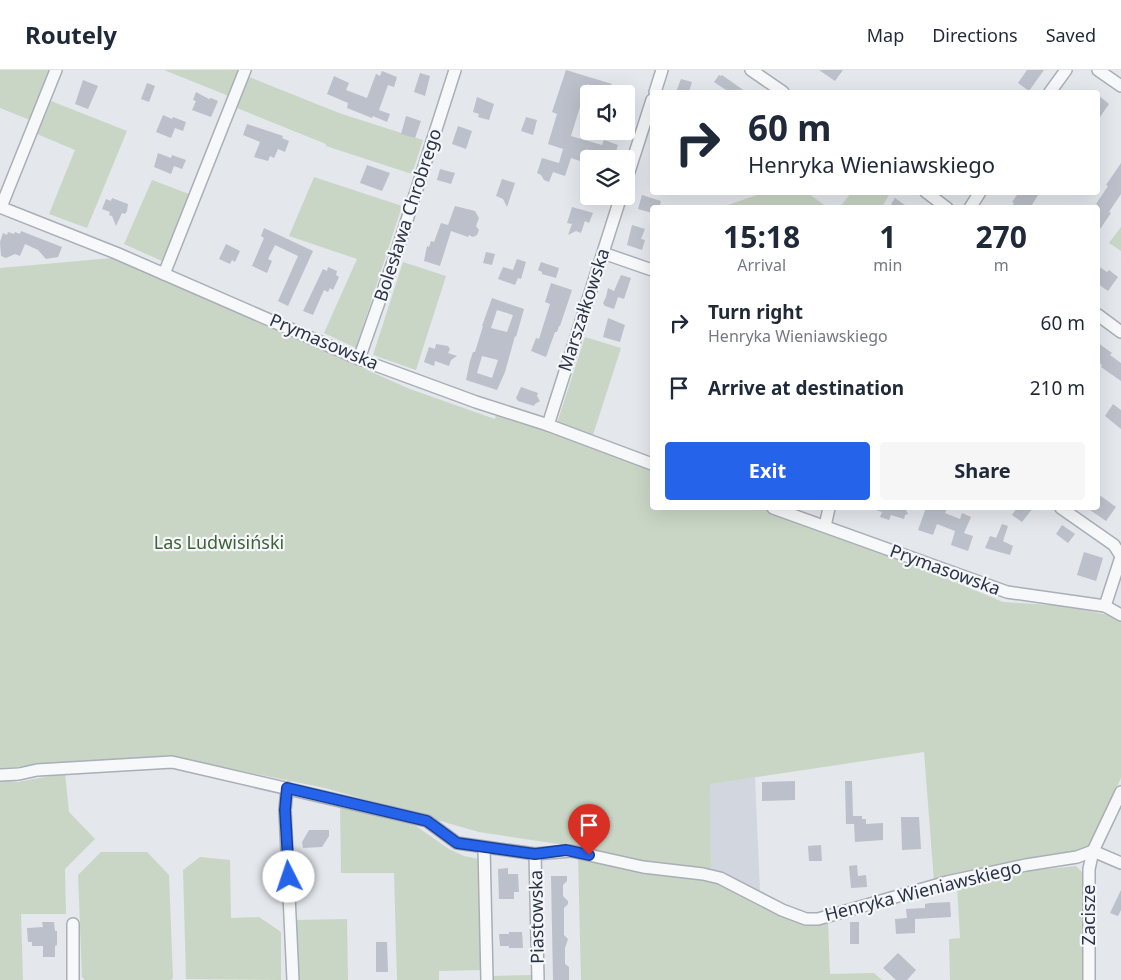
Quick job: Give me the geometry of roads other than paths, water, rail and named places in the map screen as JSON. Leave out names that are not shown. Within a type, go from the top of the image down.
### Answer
[{"type":"street","points":[[0,207],[56,70]]},
{"type":"street","points":[[164,274],[245,70]]},
{"type":"street","name":"Bolesława Chrobrego","points":[[359,359],[397,251],[455,70]]},
{"type":"street","points":[[656,90],[662,70]]},
{"type":"street","points":[[751,70],[780,90]]},
{"type":"street","points":[[1051,90],[1066,70]]},
{"type":"street","points":[[1098,70],[1121,86]]},
{"type":"street","points":[[635,153],[650,106]]},
{"type":"street","points":[[930,195],[943,205]]},
{"type":"street","name":"Marszałkowska","points":[[548,425],[619,205]]},
{"type":"street","name":"Prymasowska","points":[[0,207],[164,274],[359,359],[476,402],[548,425],[650,463]]},
{"type":"street","points":[[603,253],[650,269]]},
{"type":"street","points":[[1100,316],[1121,332]]},
{"type":"street","name":"Prymasowska","points":[[779,510],[1007,592],[1105,606],[1121,615]]},
{"type":"street","points":[[825,526],[829,510]]},
{"type":"street","points":[[1064,510],[1114,546],[1121,556],[1105,606]]},
{"type":"street","name":"Henryka Wieniawskiego","points":[[0,775],[19,774],[37,770],[172,762],[427,821],[457,843],[535,854],[571,851],[643,867],[720,878],[782,910],[806,919],[818,919],[947,882],[1026,864],[1077,858],[1093,851]]},
{"type":"street","points":[[287,788],[285,810],[293,980]]},
{"type":"street","name":"Zacisze","points":[[1089,980],[1089,869],[1093,851],[1121,792]]},
{"type":"street","points":[[484,847],[487,980]]},
{"type":"street","points":[[1093,851],[1121,863]]},
{"type":"street","name":"Piastowska","points":[[535,854],[538,980]]},
{"type":"street","points":[[73,924],[73,980]]},
{"type":"park label","name":"Las Ludwisiński","points":[[219,543]]}]
